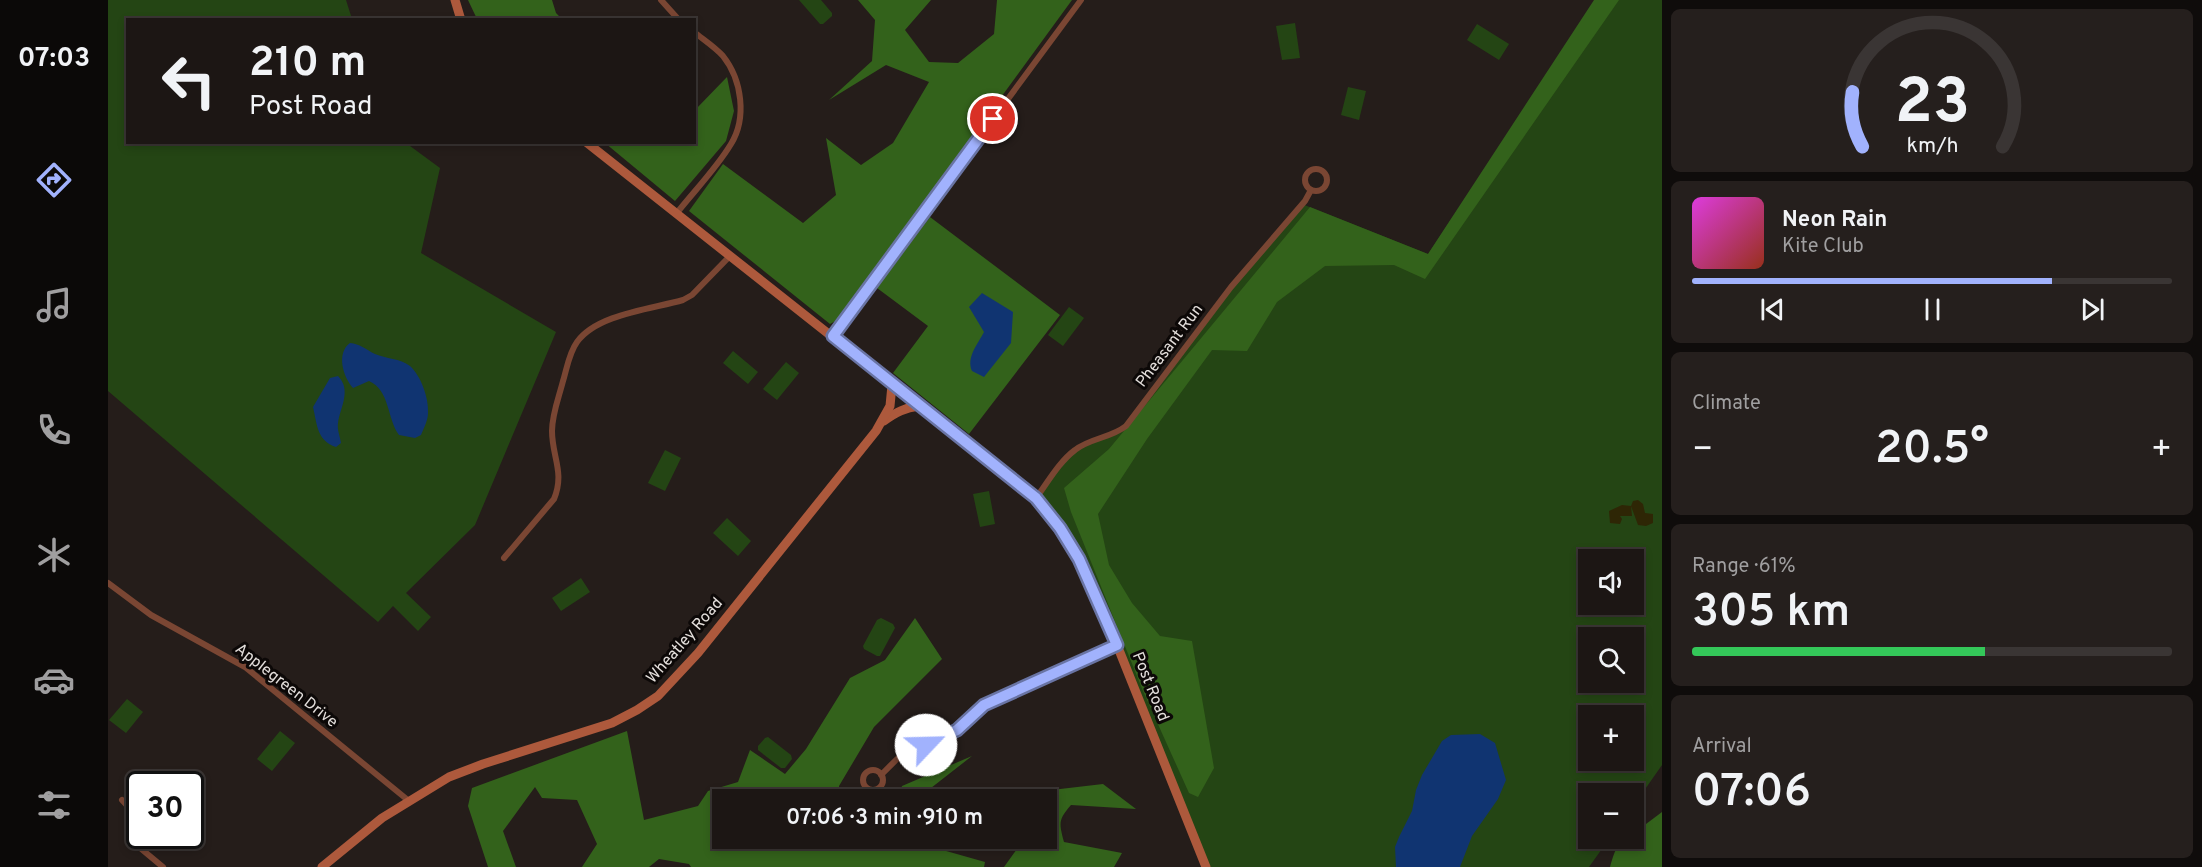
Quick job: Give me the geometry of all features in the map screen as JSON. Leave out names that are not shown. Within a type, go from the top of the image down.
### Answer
[{"type":"main road","points":[[455,0],[460,18]]},
{"type":"main road","points":[[588,144],[892,385]]},
{"type":"main road","name":"Post Road","points":[[892,385],[1036,498],[1060,528],[1079,559],[1117,645],[1206,867]]},
{"type":"main road","name":"Wheatley Road","points":[[322,867],[381,818],[449,777],[612,723],[638,710],[658,696],[698,653],[882,422],[890,406],[892,385]]},
{"type":"main road","name":"Wheatley Road","points":[[882,422],[908,407],[919,406]]},
{"type":"street","points":[[661,0],[677,18]]},
{"type":"street","points":[[833,336],[1081,0]]},
{"type":"street","points":[[676,214],[732,144],[740,118],[740,97],[734,74],[722,56],[696,34]]},
{"type":"street","name":"Pheasant Run","points":[[1036,498],[1061,464],[1075,450],[1118,433],[1126,426],[1232,287],[1305,201],[1311,190]]},
{"type":"street","points":[[504,558],[554,499],[558,490],[560,473],[552,433],[553,420],[570,355],[577,341],[588,331],[606,321],[683,300],[692,295],[730,256]]},
{"type":"street","name":"Applegreen Drive","points":[[108,584],[151,615],[245,667],[409,801]]},
{"type":"street","points":[[881,775],[897,759],[910,751],[957,730],[984,705],[1117,645]]},
{"type":"street","points":[[122,800],[134,813],[133,842],[163,867]]},
{"type":"green space","points":[[108,0],[346,0],[352,18],[126,18],[126,144],[407,144],[440,168],[421,253],[556,332],[475,525],[406,593],[431,617],[418,631],[393,606],[378,622],[108,391]]},
{"type":"green space","points":[[468,0],[552,0],[556,13],[561,18],[477,18]]},
{"type":"green space","points":[[799,0],[821,0],[832,16],[820,24]]},
{"type":"green space","points":[[858,0],[931,0],[905,30],[929,62],[958,63],[994,34],[997,0],[1072,0],[839,319],[830,324],[689,211],[723,164],[803,223],[836,195],[826,138],[861,165],[893,143],[929,82],[886,65],[829,100],[872,61],[875,20]]},
{"type":"green space","points":[[1594,0],[1619,0],[1425,279],[1394,265],[1325,266],[1277,302],[1247,351],[1212,350],[1147,439],[1098,514],[1109,565],[1132,603],[1160,636],[1192,641],[1214,768],[1198,797],[1189,793],[1143,691],[1071,512],[1064,488],[1109,449],[1310,207],[1428,254]]},
{"type":"green space","points":[[1597,0],[1662,0],[1662,765],[1644,791],[1644,783],[1578,783],[1578,849],[1602,849],[1589,867],[1206,867],[1079,559],[1036,498],[1075,450],[1117,433],[1231,287],[1302,204],[1428,254]]},
{"type":"green space","points":[[1295,23],[1300,58],[1282,60],[1276,26]]},
{"type":"green space","points":[[1477,24],[1509,44],[1499,60],[1467,40]]},
{"type":"green space","points":[[727,77],[734,111],[726,141],[675,201],[606,144],[696,144],[696,109]]},
{"type":"green space","points":[[1348,87],[1366,91],[1359,120],[1341,115]]},
{"type":"green space","points":[[930,217],[1060,315],[969,434],[893,373],[928,326],[877,288]]},
{"type":"green space","points":[[1069,307],[1084,318],[1063,346],[1048,335]]},
{"type":"green space","points":[[733,351],[758,372],[748,384],[723,363]]},
{"type":"green space","points":[[786,362],[799,373],[777,400],[763,389]]},
{"type":"green space","points":[[665,450],[681,458],[665,491],[648,483]]},
{"type":"green space","points":[[989,491],[995,524],[980,527],[973,494]]},
{"type":"green space","points":[[727,518],[751,541],[738,556],[713,533]]},
{"type":"green space","points":[[581,578],[590,592],[561,611],[552,598]]},
{"type":"green space","points":[[881,618],[893,624],[895,628],[880,656],[877,656],[864,649],[863,646],[877,620]]},
{"type":"green space","points":[[915,618],[942,659],[874,727],[839,789],[715,789],[738,782],[750,750],[785,774],[806,749],[850,678],[885,660]]},
{"type":"green space","points":[[127,699],[143,712],[126,733],[109,720]]},
{"type":"green space","points":[[280,731],[295,743],[272,771],[257,759]]},
{"type":"green space","points":[[627,731],[644,820],[698,806],[708,791],[712,790],[712,849],[939,849],[985,862],[984,867],[691,867],[689,864],[659,859],[649,867],[582,867],[597,844],[577,800],[542,798],[535,787],[503,831],[516,867],[488,867],[468,806],[472,788]]},
{"type":"green space","points":[[768,737],[791,755],[792,759],[785,768],[781,768],[758,750],[758,746]]},
{"type":"green space","points":[[972,756],[930,789],[901,789],[902,786]]},
{"type":"green space","points":[[1103,784],[1136,809],[1071,805],[1062,818],[1061,830],[1064,842],[1122,853],[1114,867],[1004,867],[1017,849],[1057,849],[1057,789]]},
{"type":"green space","points":[[1662,812],[1662,867],[1610,867],[1617,849],[1644,849],[1644,826]]},
{"type":"sand","points":[[1638,500],[1643,504],[1645,513],[1653,514],[1653,523],[1646,526],[1638,525],[1631,506],[1633,501]]},
{"type":"sand","points":[[1622,505],[1631,506],[1632,516],[1620,516],[1622,519],[1620,524],[1610,523],[1609,511]]},
{"type":"water","points":[[982,293],[1013,312],[1011,343],[984,377],[972,371],[970,361],[984,332],[969,307]]},
{"type":"water","points":[[350,343],[379,356],[402,361],[418,375],[424,388],[428,407],[421,435],[415,438],[399,435],[385,398],[376,385],[369,381],[353,388],[349,383],[342,359]]},
{"type":"water","points":[[338,376],[345,393],[338,426],[341,443],[336,447],[321,436],[313,407],[330,378]]},
{"type":"water","points":[[1480,734],[1495,743],[1506,780],[1498,799],[1472,836],[1460,867],[1396,867],[1395,847],[1412,811],[1422,775],[1442,741],[1451,735]]},
{"type":"route","points":[[926,745],[957,730],[984,705],[1117,645],[1079,559],[1060,528],[1036,498],[833,336],[993,119]]}]
